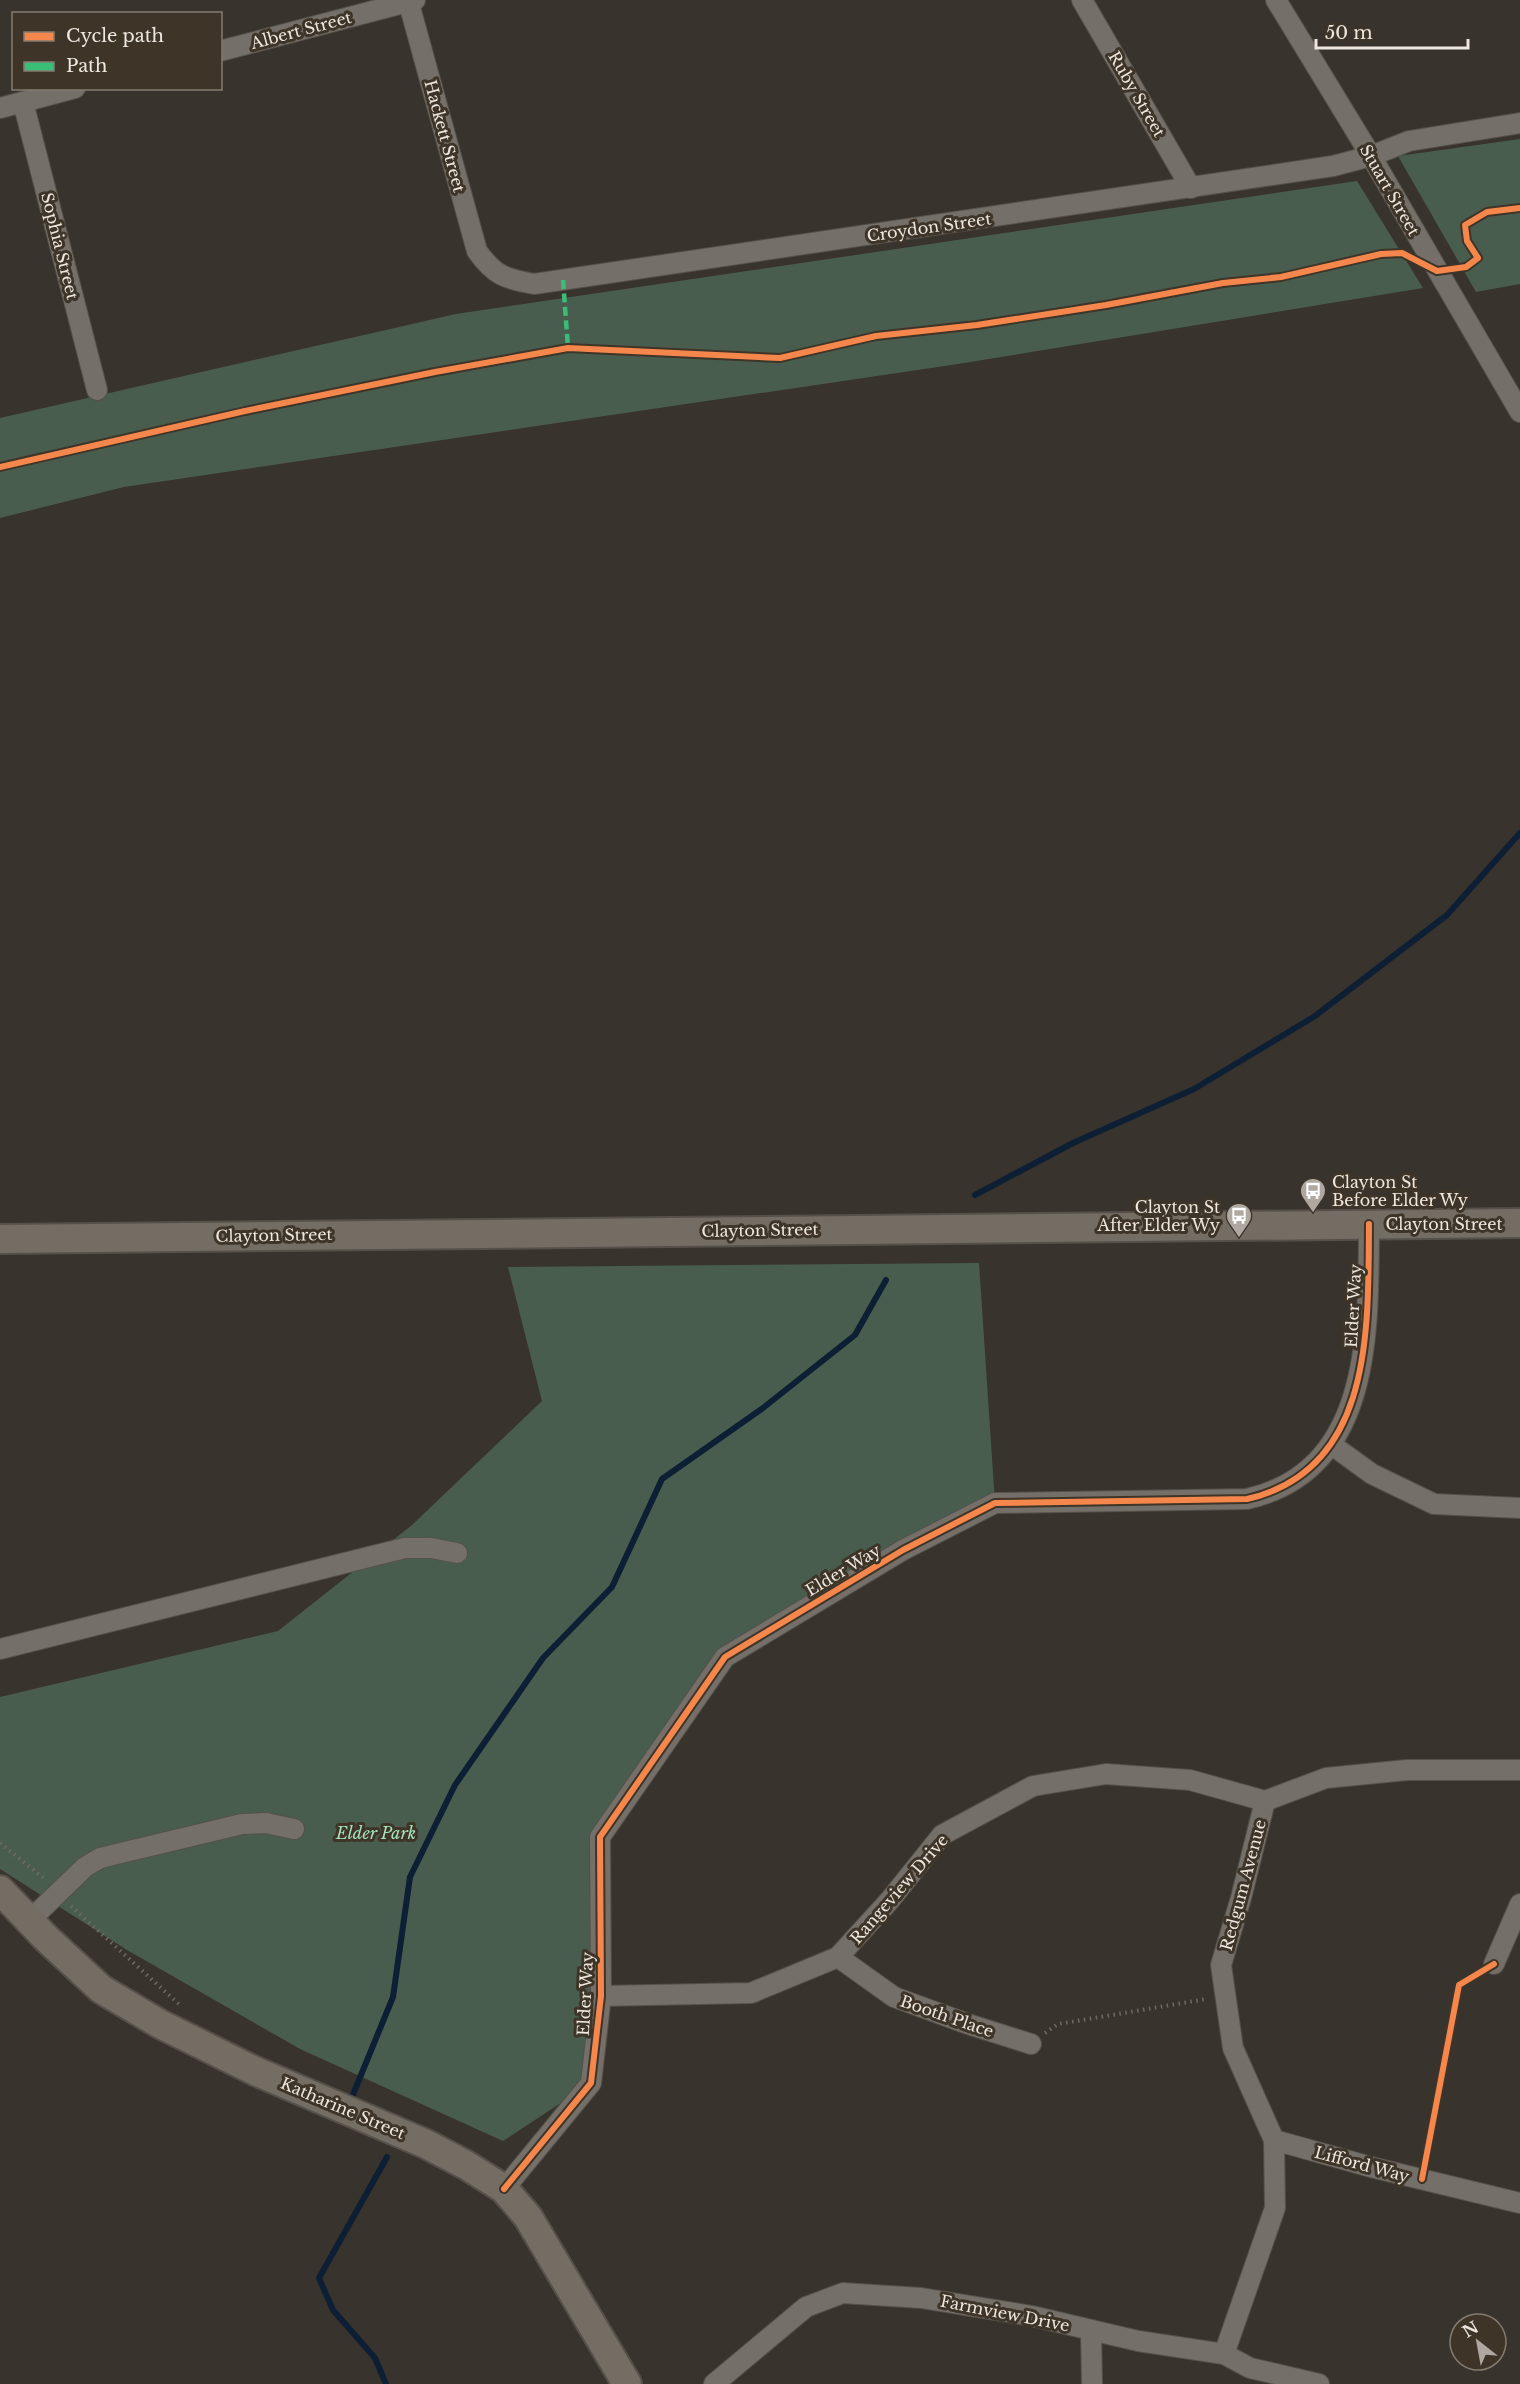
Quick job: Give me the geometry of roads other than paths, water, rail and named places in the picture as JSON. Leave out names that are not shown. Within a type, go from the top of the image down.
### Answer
[{"type":"main road","name":"Clayton Street","points":[[0,1239],[1520,1223]]},
{"type":"main road","name":"Katharine Street","points":[[0,1890],[29,1921],[101,1989],[160,2024],[255,2071],[426,2144],[504,2189],[528,2217],[627,2384]]},
{"type":"street","name":"Ruby Street","points":[[1082,0],[1191,188]]},
{"type":"street","name":"Stuart Street","points":[[1276,0],[1371,156],[1520,412]]},
{"type":"street","name":"Albert Street","points":[[222,50],[410,1]]},
{"type":"street","name":"Hackett Street","points":[[410,1],[471,231],[477,251],[489,268]]},
{"type":"street","points":[[0,108],[68,90]]},
{"type":"street","name":"Sophia Street","points":[[23,102],[97,390]]},
{"type":"street","name":"Croydon Street","points":[[489,268],[509,280],[534,284],[1333,166],[1371,156],[1409,141],[1520,123]]},
{"type":"street","name":"Elder Way","points":[[504,2189],[591,2083],[601,1996],[600,1837],[724,1657],[903,1550],[995,1503],[1247,1500],[1272,1494],[1288,1485],[1311,1469],[1332,1445],[1349,1409],[1366,1346],[1369,1224]]},
{"type":"street","points":[[1332,1445],[1372,1474],[1434,1504],[1520,1508]]},
{"type":"street","points":[[0,1649],[405,1548],[430,1548],[457,1553]]},
{"type":"street","name":"Redgum Avenue","points":[[1224,2354],[1275,2208],[1274,2140],[1233,2048],[1221,1965],[1241,1898],[1265,1801],[1326,1778],[1407,1770],[1520,1770]]},
{"type":"street","name":"Rangeview Drive","points":[[601,1996],[751,1993],[838,1957],[890,1900],[942,1835],[1033,1786],[1106,1774],[1190,1780],[1265,1801]]},
{"type":"street","points":[[29,1921],[85,1867],[100,1858],[242,1824],[266,1823],[294,1829]]},
{"type":"street","points":[[1494,1964],[1520,1904]]},
{"type":"street","name":"Booth Place","points":[[838,1957],[894,1997],[1031,2044]]},
{"type":"street","name":"Lifford Way","points":[[1274,2140],[1371,2167],[1520,2203]]},
{"type":"street","name":"Farmview Drive","points":[[714,2384],[806,2307],[843,2293],[921,2298],[1032,2316],[1138,2341],[1224,2354],[1250,2368],[1319,2384]]},
{"type":"street","points":[[1091,2330],[1092,2384]]},
{"type":"waterway","points":[[975,1195],[1073,1143],[1194,1089],[1315,1016],[1447,915],[1520,833]]},
{"type":"waterway","points":[[352,2097],[393,1997],[410,1877],[455,1785],[543,1658],[612,1587],[662,1479],[763,1408],[855,1335],[886,1280]]},
{"type":"waterway","points":[[386,2384],[375,2358],[333,2310],[319,2278],[387,2157]]},
{"type":"place","name":"Clayton St Before Elder Wy","points":[[1313,1214]]},
{"type":"place","name":"Clayton St After Elder Wy","points":[[1239,1239]]},
{"type":"park label","name":"Elder Park","points":[[376,1833]]}]
